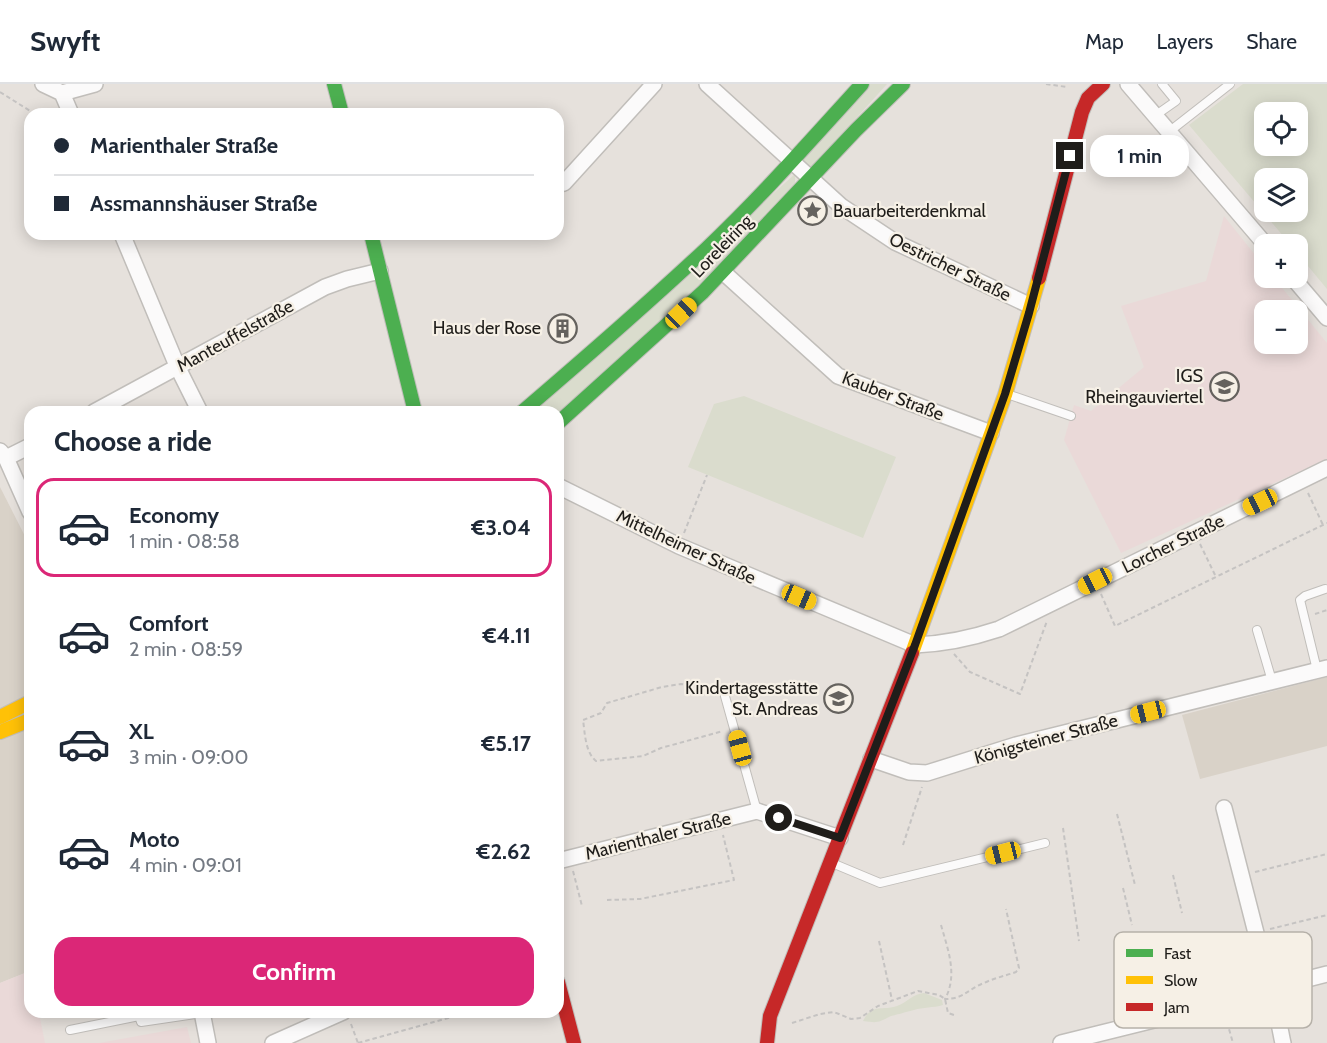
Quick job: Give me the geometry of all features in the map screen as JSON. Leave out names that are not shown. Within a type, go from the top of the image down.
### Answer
[{"type":"main road","points":[[334,84],[340,108]]},
{"type":"main road","name":"Loreleiring","points":[[529,406],[707,248],[793,160],[862,84]]},
{"type":"main road","name":"Loreleiring","points":[[564,418],[681,313],[723,272],[903,84]]},
{"type":"main road","points":[[767,1043],[771,1016],[915,645],[1005,394],[1031,306],[1082,112],[1088,98],[1102,84]]},
{"type":"main road","points":[[372,240],[414,406]]},
{"type":"main road","points":[[0,717],[24,705]]},
{"type":"main road","points":[[0,732],[24,722]]},
{"type":"main road","points":[[564,1005],[574,1043]]},
{"type":"street","points":[[43,84],[62,93],[95,84]]},
{"type":"street","points":[[564,183],[654,84]]},
{"type":"street","name":"Oestricher Straße","points":[[707,84],[841,206],[895,242],[1031,306]]},
{"type":"street","points":[[1115,84],[1145,102]]},
{"type":"street","points":[[1128,84],[1257,234]]},
{"type":"street","points":[[1074,86],[1083,91],[1082,112]]},
{"type":"street","points":[[62,93],[68,108]]},
{"type":"street","points":[[125,240],[178,368],[197,406]]},
{"type":"street","name":"Manteuffelstraße","points":[[105,406],[325,287],[380,271]]},
{"type":"street","name":"Kauber Straße","points":[[723,272],[838,376],[991,433]]},
{"type":"street","points":[[1302,288],[1327,318]]},
{"type":"street","points":[[24,448],[3,455],[24,499]]},
{"type":"street","name":"Lorcher Straße","points":[[915,645],[973,637],[999,629],[1327,468]]},
{"type":"street","name":"Mittelheimer Straße","points":[[564,489],[679,546],[915,645]]},
{"type":"street","name":"Königsteiner Straße","points":[[871,759],[909,772],[927,773],[1016,745],[1322,669]]},
{"type":"street","points":[[1224,808],[1255,932]]},
{"type":"street","points":[[757,811],[840,838]]},
{"type":"street","name":"Marienthaler Straße","points":[[564,860],[757,811]]},
{"type":"street","points":[[1312,978],[1327,974]]},
{"type":"street","points":[[203,1018],[208,1043]]},
{"type":"street","points":[[273,1043],[347,1018]]},
{"type":"street","points":[[1061,1043],[1120,1028]]},
{"type":"street","points":[[1279,1028],[1283,1043]]},
{"type":"lane","points":[[1156,115],[1176,101],[1162,84]]},
{"type":"lane","points":[[1170,131],[1230,84]]},
{"type":"lane","points":[[1005,394],[1071,416]]},
{"type":"lane","points":[[1322,669],[1300,600],[1325,589]]},
{"type":"lane","points":[[1257,630],[1272,681]]},
{"type":"lane","points":[[723,689],[757,811]]},
{"type":"lane","points":[[830,863],[880,883],[1044,843]]},
{"type":"lane","points":[[70,1030],[129,1018]]},
{"type":"lane","points":[[140,1018],[141,1022],[165,1018]]},
{"type":"path","points":[[1046,84],[1074,86]]},
{"type":"path","points":[[0,92],[25,108]]},
{"type":"path","points":[[679,546],[707,475]]},
{"type":"path","points":[[1302,481],[1323,525]]},
{"type":"path","points":[[1095,581],[1115,626],[1327,524]]},
{"type":"path","points":[[1195,533],[1216,577]]},
{"type":"path","points":[[946,642],[958,661],[970,672],[1020,694],[1047,621],[1042,608]]},
{"type":"path","points":[[723,689],[709,685],[681,684],[624,697],[607,704],[601,713],[583,720],[591,757],[596,761],[643,756],[661,748],[734,728]]},
{"type":"path","points":[[903,845],[927,773]]},
{"type":"path","points":[[1117,814],[1135,885]]},
{"type":"path","points":[[607,900],[640,900],[735,880],[719,820]]},
{"type":"path","points":[[1063,828],[1079,941]]},
{"type":"path","points":[[1252,873],[1327,854]]},
{"type":"path","points":[[564,860],[582,906]]},
{"type":"path","points":[[1173,875],[1182,913]]},
{"type":"path","points":[[1123,888],[1132,925]]},
{"type":"path","points":[[792,1023],[834,1012],[851,1019],[860,1018],[878,1006],[918,991],[939,995],[945,999],[959,997],[982,983],[1016,972],[1019,968],[1006,909]]},
{"type":"path","points":[[1267,929],[1327,915]]},
{"type":"path","points":[[941,925],[952,974],[950,989],[945,999],[948,1012],[954,1015]]},
{"type":"path","points":[[879,941],[892,1001]]},
{"type":"path","points":[[347,1018],[358,1043],[448,1018]]},
{"type":"path","points":[[1229,1028],[1233,1043]]},
{"type":"shaded area","points":[[867,84],[887,84],[813,166],[803,166],[802,157]]},
{"type":"shaded area","points":[[1243,84],[1327,84],[1327,289],[1308,266],[1308,234],[1282,234],[1271,222],[1308,222],[1308,168],[1254,168],[1254,202],[1189,125]]},
{"type":"shaded area","points":[[795,174],[795,184],[717,269],[564,408],[535,406]]},
{"type":"shaded area","name":"IGS Rheingauviertel","points":[[1224,216],[1254,254],[1254,288],[1282,288],[1292,300],[1254,300],[1254,354],[1308,354],[1308,320],[1327,343],[1327,459],[1121,553],[1064,440],[1074,405],[1091,411],[1144,367],[1121,306],[1206,281]]},
{"type":"shaded area","points":[[744,396],[896,457],[863,538],[688,467],[714,404]]},
{"type":"shaded area","points":[[0,487],[24,534],[24,973],[0,983]]},
{"type":"shaded area","points":[[1327,677],[1327,746],[1200,779],[1182,715]]},
{"type":"shaded area","points":[[24,973],[24,1018],[40,1018],[45,1043],[0,1043],[0,983]]},
{"type":"shaded area","points":[[924,993],[942,1000],[943,1005],[917,1009],[877,1022],[863,1021],[866,1015],[874,1010],[897,1006]]},
{"type":"shaded area","points":[[187,1027],[191,1043],[99,1043]]},
{"type":"traffic: fast","points":[[334,84],[340,108]]},
{"type":"traffic: fast","points":[[529,406],[706,249],[766,189],[862,84]]},
{"type":"traffic: fast","points":[[564,418],[703,292],[856,130],[903,84]]},
{"type":"traffic: fast","points":[[372,240],[414,406]]},
{"type":"traffic: slow","points":[[912,653],[1005,395],[1039,278]]},
{"type":"traffic: slow","points":[[0,717],[24,705]]},
{"type":"traffic: slow","points":[[0,732],[24,722]]},
{"type":"traffic: jam","points":[[1039,278],[1082,112],[1088,98],[1103,84]]},
{"type":"traffic: jam","points":[[767,1043],[770,1016],[912,653]]},
{"type":"traffic: jam","points":[[564,1005],[574,1043]]},
{"type":"place","name":"Bauarbeiterdenkmal","points":[[812,211]]},
{"type":"place","name":"Haus der Rose","points":[[562,328]]},
{"type":"place","name":"IGS Rheingauviertel","points":[[1224,386]]},
{"type":"place","name":"Kindertagesstätte St. Andreas","points":[[839,698]]},
{"type":"route","points":[[779,818],[840,838],[915,645],[1005,394],[1029,313],[1070,156]]}]
